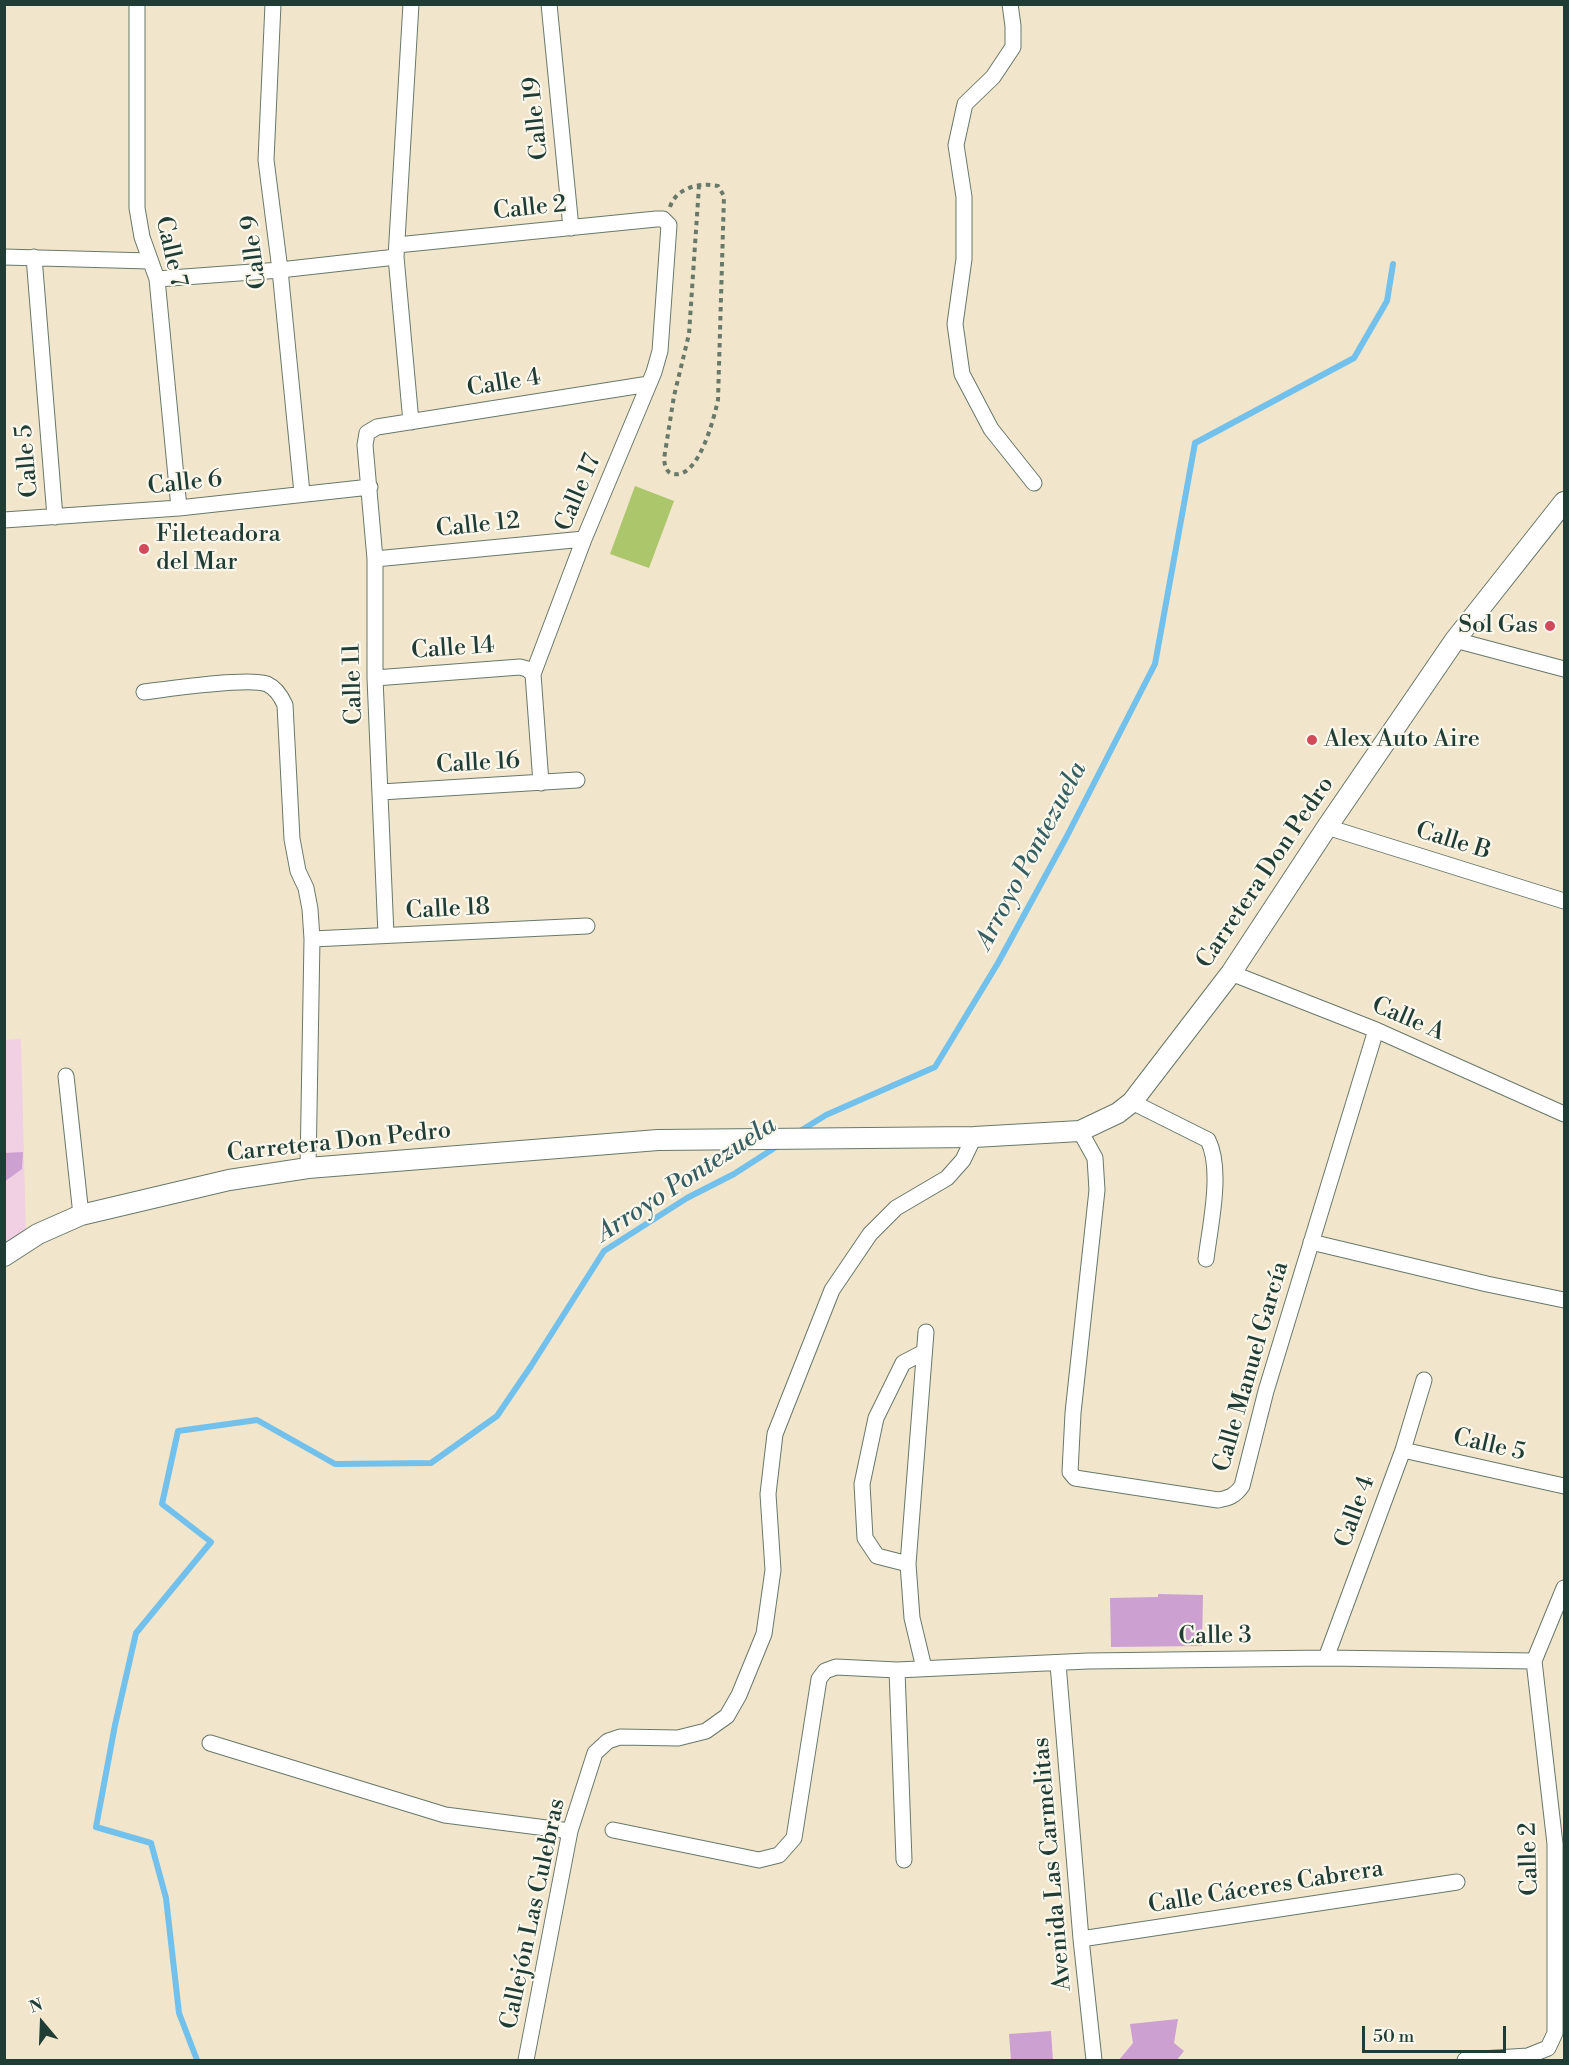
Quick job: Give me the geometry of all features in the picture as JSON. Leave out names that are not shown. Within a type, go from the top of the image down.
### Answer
[{"type":"street","name":"Calle 7","points":[[137,4],[137,208],[142,237],[157,279],[179,508]]},
{"type":"street","name":"Calle 9","points":[[273,4],[266,160],[280,270],[302,493]]},
{"type":"street","points":[[411,4],[396,251],[411,422]]},
{"type":"street","name":"Calle 19","points":[[549,4],[571,228]]},
{"type":"street","points":[[1010,4],[1013,47],[993,78],[965,104],[956,145],[964,197],[964,259],[956,324],[962,374],[991,429],[1034,483]]},
{"type":"street","name":"Calle 2","points":[[157,279],[280,270],[396,251],[571,228],[656,219],[667,221]]},
{"type":"street","name":"Calle 17","points":[[542,783],[533,674],[585,539],[649,384],[660,351],[670,230],[667,221]]},
{"type":"street","points":[[4,257],[150,261]]},
{"type":"street","name":"Calle 5","points":[[34,257],[55,517]]},
{"type":"street","name":"Calle 4","points":[[367,433],[377,427],[649,384]]},
{"type":"street","name":"Calle 11","points":[[367,433],[365,446],[375,559],[375,678],[386,936]]},
{"type":"street","name":"Calle 6","points":[[4,520],[179,508],[370,487]]},
{"type":"street","name":"Carretera Don Pedro","points":[[4,1256],[38,1234],[81,1215],[229,1180],[308,1168],[657,1140],[974,1137],[1080,1131],[1118,1113],[1132,1102],[1231,973],[1327,827],[1455,640],[1564,502]]},
{"type":"street","name":"Calle 12","points":[[375,559],[585,539]]},
{"type":"street","points":[[1455,640],[1564,669]]},
{"type":"street","name":"Calle 14","points":[[375,678],[520,667],[533,674]]},
{"type":"street","points":[[144,692],[264,683],[278,691],[287,711],[292,839],[298,871],[306,888],[312,939],[308,1168]]},
{"type":"street","name":"Calle 16","points":[[381,792],[577,780]]},
{"type":"street","name":"Calle B","points":[[1327,827],[1564,901]]},
{"type":"street","name":"Calle 18","points":[[312,939],[586,926]]},
{"type":"street","name":"Calle A","points":[[1231,973],[1376,1030],[1564,1114]]},
{"type":"street","name":"Calle Manuel García","points":[[1080,1131],[1095,1158],[1097,1190],[1073,1413],[1070,1472],[1075,1478],[1218,1500],[1229,1498],[1242,1486],[1263,1401],[1376,1030]]},
{"type":"street","points":[[66,1076],[81,1215]]},
{"type":"street","points":[[1132,1102],[1208,1140],[1214,1151],[1214,1189],[1206,1259]]},
{"type":"street","name":"Callejón Las Culebras","points":[[526,2061],[570,1831],[595,1753],[608,1742],[621,1737],[678,1738],[706,1731],[727,1716],[739,1695],[765,1634],[774,1570],[768,1494],[775,1434],[832,1290],[870,1234],[896,1208],[947,1178],[963,1160],[974,1137]]},
{"type":"street","points":[[1311,1242],[1564,1300]]},
{"type":"street","points":[[924,1668],[912,1618],[908,1564],[926,1332]]},
{"type":"street","points":[[908,1564],[877,1556],[865,1538],[862,1484],[876,1418],[903,1363],[924,1352]]},
{"type":"street","name":"Calle 4","points":[[1326,1658],[1403,1450],[1424,1380]]},
{"type":"street","name":"Calle 5","points":[[1403,1450],[1564,1486]]},
{"type":"street","name":"Calle 2","points":[[1464,2061],[1528,2056],[1548,2048],[1555,2033],[1555,1844],[1534,1661],[1564,1588]]},
{"type":"street","name":"Calle 3","points":[[613,1830],[759,1860],[780,1855],[794,1838],[819,1679],[825,1671],[836,1667],[897,1670],[1088,1661],[1326,1658],[1534,1661]]},
{"type":"street","name":"Avenida Las Carmelitas","points":[[1058,1664],[1081,1939],[1094,2061]]},
{"type":"street","points":[[897,1670],[904,1860]]},
{"type":"street","points":[[210,1743],[445,1815],[570,1831]]},
{"type":"street","name":"Calle Cáceres Cabrera","points":[[1081,1939],[1457,1882]]},
{"type":"path","points":[[667,221],[676,194],[685,189],[699,186],[711,184],[718,186],[724,196],[718,400],[713,420],[696,462],[676,474],[670,473],[665,468],[664,459],[674,396],[689,334],[699,186]]},
{"type":"shaded area","points":[[21,1039],[26,1237],[5,1252],[5,1040]]},
{"type":"green space","points":[[635,486],[674,501],[649,568],[610,554]]},
{"type":"building","points":[[23,1152],[22,1169],[4,1182],[4,1153]]},
{"type":"building","points":[[1158,1594],[1203,1595],[1202,1646],[1111,1647],[1110,1598],[1158,1597]]},
{"type":"building","points":[[1178,2019],[1174,2043],[1184,2051],[1176,2061],[1118,2061],[1133,2043],[1130,2024]]},
{"type":"building","points":[[1051,2031],[1053,2061],[1011,2061],[1009,2034]]},
{"type":"waterway","name":"Arroyo Pontezuela","points":[[797,1133],[826,1115],[935,1067],[998,963],[1067,836],[1155,664],[1195,443],[1354,358],[1387,301],[1393,264]]},
{"type":"waterway","name":"Arroyo Pontezuela","points":[[197,2060],[179,2013],[166,1898],[151,1843],[96,1827],[115,1725],[136,1633],[211,1542],[162,1504],[178,1431],[257,1420],[335,1464],[431,1463],[497,1416],[604,1251],[687,1198],[734,1174],[779,1145]]},
{"type":"place","name":"Fileteadora del Mar","points":[[144,549]]},
{"type":"place","name":"Sol Gas","points":[[1550,626]]},
{"type":"place","name":"Alex Auto Aire","points":[[1312,740]]}]
